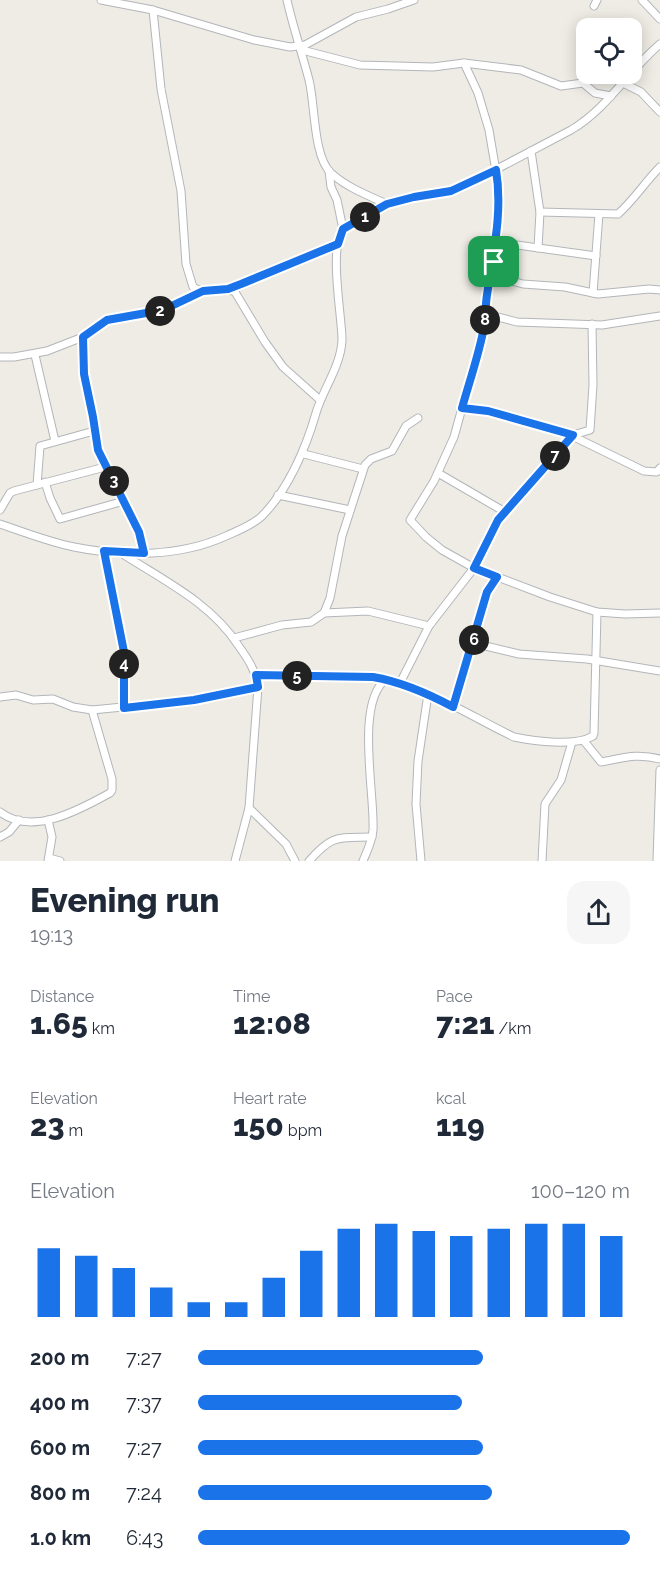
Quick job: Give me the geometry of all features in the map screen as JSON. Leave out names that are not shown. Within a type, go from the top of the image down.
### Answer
[{"type":"street","points":[[101,0],[128,2],[274,45],[301,48],[365,66],[433,67],[464,63],[521,70],[561,86],[581,82],[595,93],[610,96]]},
{"type":"street","points":[[0,524],[74,547],[121,553],[144,553],[197,547],[215,541],[260,518],[278,495],[304,454],[320,400],[338,360],[342,341],[336,260],[343,229],[337,200],[330,188],[329,171],[322,156],[315,124],[310,81],[287,0]]},
{"type":"street","points":[[301,48],[356,17],[414,0]]},
{"type":"street","points":[[642,0],[660,19]]},
{"type":"street","points":[[153,10],[161,89],[181,191],[186,264],[195,290],[228,289],[338,244]]},
{"type":"street","points":[[642,61],[660,44]]},
{"type":"street","points":[[464,63],[478,93],[489,130],[499,189],[496,242],[483,332],[454,437],[438,473],[410,520],[442,550],[474,568],[550,597],[597,612],[660,613]]},
{"type":"street","points":[[343,229],[387,204],[451,191],[496,170],[587,120],[622,84]]},
{"type":"street","points":[[625,84],[641,92],[660,112]]},
{"type":"street","points":[[531,151],[540,212],[538,248]]},
{"type":"street","points":[[540,212],[619,213],[660,168]]},
{"type":"street","points":[[329,171],[365,194],[387,204]]},
{"type":"street","points":[[593,293],[599,214]]},
{"type":"street","points":[[496,242],[596,255]]},
{"type":"street","points":[[491,275],[524,284],[565,286],[593,293],[660,290]]},
{"type":"street","points":[[228,289],[235,292],[283,367],[320,400]]},
{"type":"street","points":[[0,357],[35,355],[83,337],[107,320],[163,310],[203,291]]},
{"type":"street","points":[[486,314],[517,322],[605,325],[660,316]]},
{"type":"street","points":[[400,683],[429,626],[474,568],[498,520],[573,435],[587,432],[591,428],[592,324]]},
{"type":"street","points":[[83,337],[84,374],[98,450],[139,532],[144,553]]},
{"type":"street","points":[[35,355],[55,441]]},
{"type":"street","points":[[462,408],[488,411],[573,435],[644,471],[660,470]]},
{"type":"street","points":[[324,613],[330,598],[342,536],[363,469],[371,459],[392,451],[406,426],[418,418]]},
{"type":"street","points":[[37,485],[40,446],[94,431]]},
{"type":"street","points":[[304,454],[363,469]]},
{"type":"street","points":[[0,510],[10,493],[105,467]]},
{"type":"street","points":[[438,473],[505,512]]},
{"type":"street","points":[[45,482],[60,519],[124,501]]},
{"type":"street","points":[[278,495],[350,510]]},
{"type":"street","points":[[104,551],[124,652],[124,708]]},
{"type":"street","points":[[121,553],[205,607],[234,638],[247,656],[256,675],[258,687],[249,808],[235,861]]},
{"type":"street","points":[[453,707],[487,592],[497,577]]},
{"type":"street","points":[[234,638],[282,626],[311,622],[324,613],[368,611],[429,626]]},
{"type":"street","points":[[256,675],[386,679],[428,694],[514,737],[529,740],[584,741],[594,733],[597,612]]},
{"type":"street","points":[[473,643],[519,654],[596,661],[660,671]]},
{"type":"street","points":[[363,861],[372,837],[369,729],[375,696],[379,685],[386,679]]},
{"type":"street","points":[[0,697],[16,695],[33,700],[53,699],[73,707],[92,710],[194,700],[258,687]]},
{"type":"street","points":[[421,861],[416,804],[418,761],[428,694]]},
{"type":"street","points":[[0,812],[19,820],[48,820],[65,817],[112,790],[112,779],[92,710]]},
{"type":"street","points":[[584,741],[601,762],[632,755],[660,759]]},
{"type":"street","points":[[542,861],[545,804],[561,780],[572,742]]},
{"type":"street","points":[[657,861],[660,770]]},
{"type":"street","points":[[249,808],[286,844],[296,861]]},
{"type":"street","points":[[0,837],[9,832],[19,820]]},
{"type":"street","points":[[48,820],[52,837],[49,860],[60,861]]},
{"type":"street","points":[[309,861],[324,844],[332,839],[372,837]]},
{"type":"route","points":[[496,170],[499,189],[494,262],[483,332],[462,408],[488,411],[573,435],[498,520],[474,568],[497,577],[487,592],[478,629],[453,707],[413,687],[392,680],[356,676],[256,675],[258,687],[194,700],[124,708],[124,652],[104,551],[144,553],[143,543],[118,488],[105,467],[95,440],[93,417],[84,374],[83,337],[107,320],[163,310],[203,291],[228,289],[241,284],[338,244],[343,229],[387,204],[459,189],[496,170]]}]
